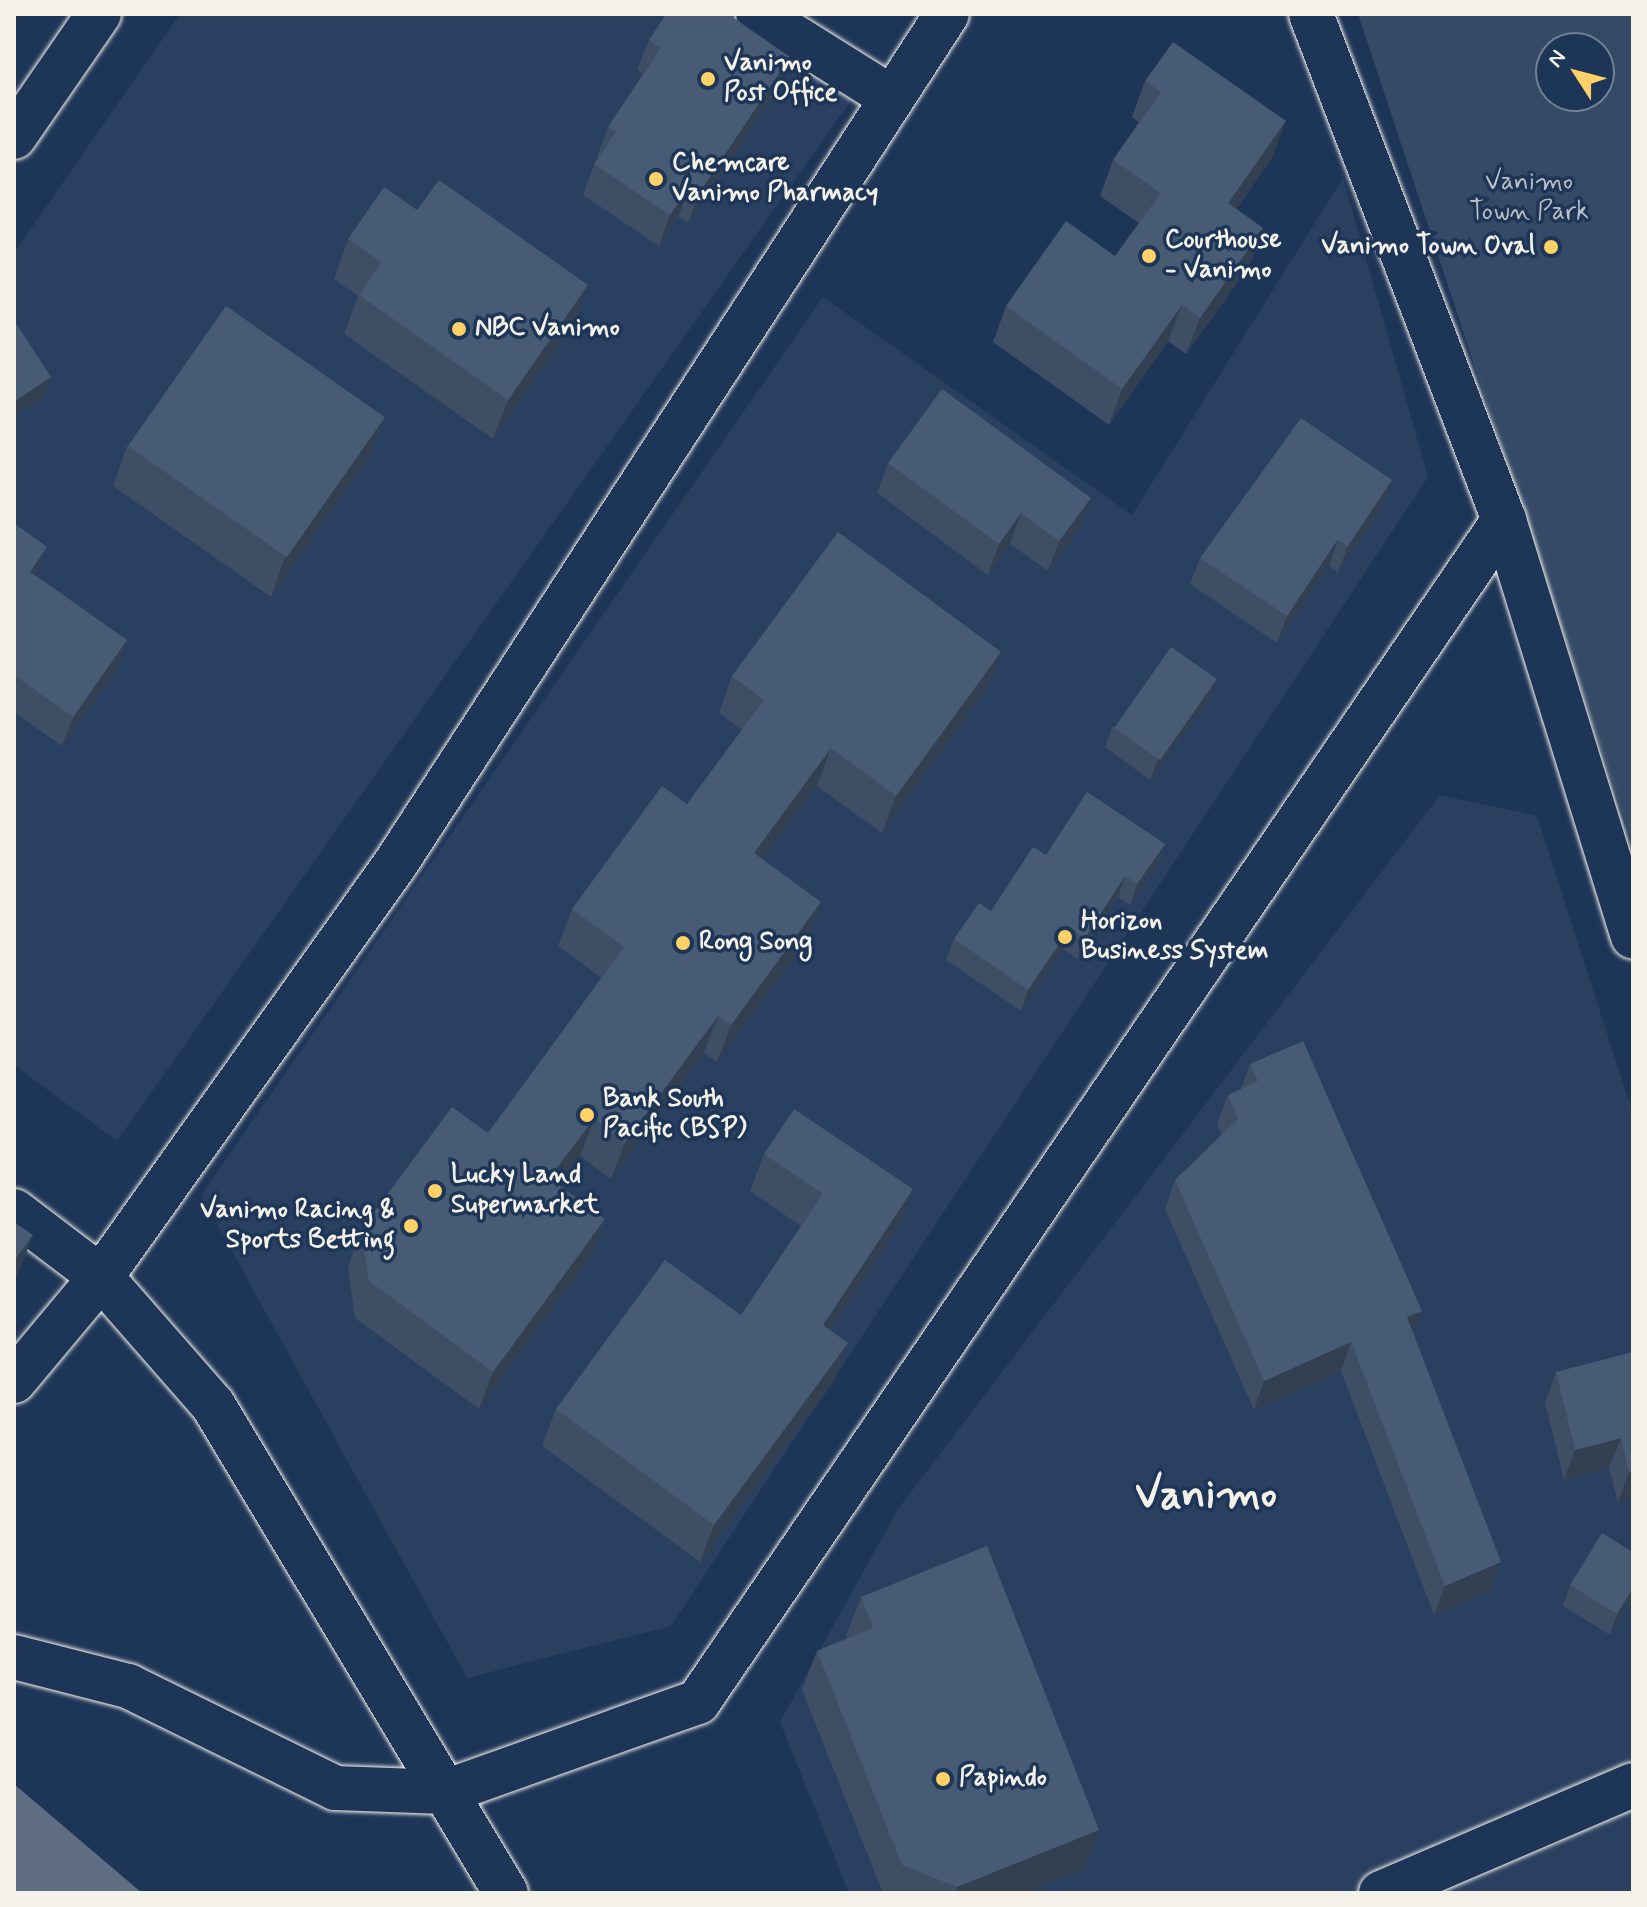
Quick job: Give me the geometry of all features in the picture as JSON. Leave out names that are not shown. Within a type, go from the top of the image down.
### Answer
[{"type":"street","points":[[14,137],[99,14]]},
{"type":"street","points":[[758,14],[892,98]]},
{"type":"street","points":[[14,1381],[101,1277],[396,863],[947,14]]},
{"type":"street","points":[[1311,14],[1504,520],[1633,936]]},
{"type":"street","points":[[14,1657],[128,1686],[335,1788],[445,1792],[698,1702],[1504,520]]},
{"type":"street","points":[[14,1211],[101,1277],[213,1405],[506,1893]]},
{"type":"street","points":[[1381,1893],[1633,1785]]},
{"type":"shaded area","points":[[180,14],[713,14],[852,99],[117,1141],[14,1065],[14,253]]},
{"type":"shaded area","points":[[1343,178],[1428,477],[671,1626],[467,1678],[201,1195],[823,297],[1132,515]]},
{"type":"shaded area","points":[[1440,795],[1537,816],[1633,1114],[1633,1893],[849,1893],[780,1722],[898,1509]]},
{"type":"shaded area","points":[[14,1784],[142,1893],[14,1893]]},
{"type":"green space","name":"Vanimo Town Park","points":[[1358,14],[1633,14],[1633,844]]},
{"type":"building","points":[[666,14],[728,14],[790,57],[699,193],[690,186],[670,215],[594,164],[616,132],[608,127],[661,48],[649,40]]},
{"type":"building","points":[[1173,42],[1286,121],[1228,203],[1263,228],[1200,318],[1182,305],[1122,389],[1006,306],[1066,221],[1115,256],[1161,193],[1113,160],[1161,92],[1145,81]]},
{"type":"building","name":"NBC Vanimo","points":[[439,180],[588,285],[508,400],[359,295],[381,262],[348,239],[384,187],[417,210]]},
{"type":"building","points":[[226,306],[385,417],[287,557],[128,446]]},
{"type":"building","points":[[14,320],[51,377],[14,402]]},
{"type":"building","points":[[942,389],[1091,498],[1059,541],[1021,513],[999,544],[888,463]]},
{"type":"building","points":[[1301,418],[1392,480],[1348,546],[1338,539],[1287,616],[1200,558]]},
{"type":"building","points":[[14,523],[47,547],[30,572],[127,640],[73,717],[14,675]]},
{"type":"building","points":[[838,532],[1001,652],[896,796],[831,748],[754,853],[821,902],[731,1025],[718,1016],[625,1142],[594,1119],[549,1178],[605,1219],[493,1372],[369,1281],[361,1230],[452,1107],[488,1133],[624,947],[572,909],[662,786],[687,804],[764,700],[732,676]]},
{"type":"building","points":[[1171,647],[1217,679],[1160,760],[1114,728]]},
{"type":"building","points":[[1087,792],[1165,844],[1137,884],[1125,876],[1085,938],[1070,928],[1028,990],[954,939],[979,903],[991,911],[1033,847],[1046,855]]},
{"type":"building","points":[[1303,1041],[1422,1311],[1407,1317],[1501,1562],[1445,1586],[1351,1342],[1264,1381],[1175,1180],[1238,1119],[1228,1095],[1258,1081],[1250,1064]]},
{"type":"building","points":[[794,1109],[913,1189],[823,1325],[848,1343],[714,1525],[556,1409],[665,1260],[741,1315],[823,1194],[764,1154]]},
{"type":"building","points":[[14,1222],[33,1235],[14,1261]]},
{"type":"building","points":[[1633,1352],[1633,1471],[1629,1472],[1621,1438],[1575,1450],[1556,1372]]},
{"type":"building","points":[[1602,1533],[1633,1552],[1633,1588],[1617,1614],[1570,1585]]},
{"type":"building","name":"Papindo","points":[[987,1546],[1099,1830],[957,1887],[902,1865],[817,1651],[873,1628],[861,1597]]},
{"type":"place","name":"Vanimo Post Office","points":[[708,79]]},
{"type":"place","name":"Chemcare Vanimo Pharmacy","points":[[656,179]]},
{"type":"place","name":"Vanimo Town Oval","points":[[1551,247]]},
{"type":"place","name":"Courthouse - Vanimo","points":[[1149,256]]},
{"type":"place","name":"NBC Vanimo","points":[[459,329]]},
{"type":"place","name":"Horizon Business System","points":[[1065,937]]},
{"type":"place","name":"Rong Song","points":[[683,943]]},
{"type":"place","name":"Bank South Pacific (BSP)","points":[[587,1115]]},
{"type":"place","name":"Lucky Land Supermarket","points":[[435,1191]]},
{"type":"place","name":"Vanimo Racing & Sports Betting","points":[[411,1226]]},
{"type":"place","name":"Papindo","points":[[943,1779]]},
{"type":"district","name":"Vanimo","points":[[1206,1496]]}]
